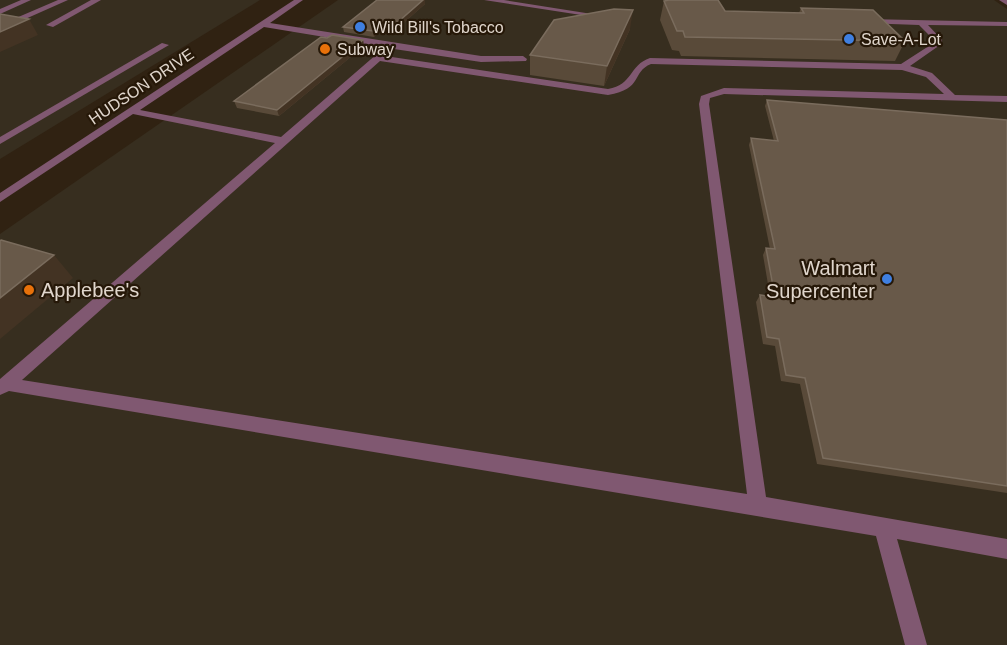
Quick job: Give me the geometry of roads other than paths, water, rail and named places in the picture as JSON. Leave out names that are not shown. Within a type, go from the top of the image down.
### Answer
[{"type":"street","points":[[0,12],[27,0]]},
{"type":"street","points":[[20,18],[64,0]]},
{"type":"street","points":[[50,25],[97,0]]},
{"type":"street","points":[[64,18],[108,0]]},
{"type":"street","name":"HUDSON DRIVE","points":[[1,197],[299,0]]},
{"type":"street","points":[[488,0],[609,17]]},
{"type":"street","points":[[1002,0],[1007,3]]},
{"type":"street","points":[[858,21],[1007,24]]},
{"type":"street","points":[[903,67],[936,45],[938,40],[921,22]]},
{"type":"street","points":[[261,24],[481,59],[523,59]]},
{"type":"street","points":[[0,141],[165,45]]},
{"type":"street","points":[[2,387],[392,46]]},
{"type":"street","points":[[378,58],[608,92],[626,88],[636,77],[643,64],[650,61],[903,67],[929,75],[953,98]]},
{"type":"street","points":[[758,506],[715,191],[704,104],[706,96],[724,91],[1007,99]]},
{"type":"street","points":[[132,111],[282,141]]},
{"type":"street","points":[[2,387],[758,506],[1007,549]]},
{"type":"street","points":[[884,527],[916,645]]},
{"type":"place","name":"Wild Bill's Tobacco","points":[[360,27]]},
{"type":"place","name":"Save-A-Lot","points":[[849,39]]},
{"type":"place","name":"Subway","points":[[325,49]]},
{"type":"place","name":"Walmart Supercenter","points":[[887,279]]},
{"type":"place","name":"Applebee's","points":[[29,290]]}]
